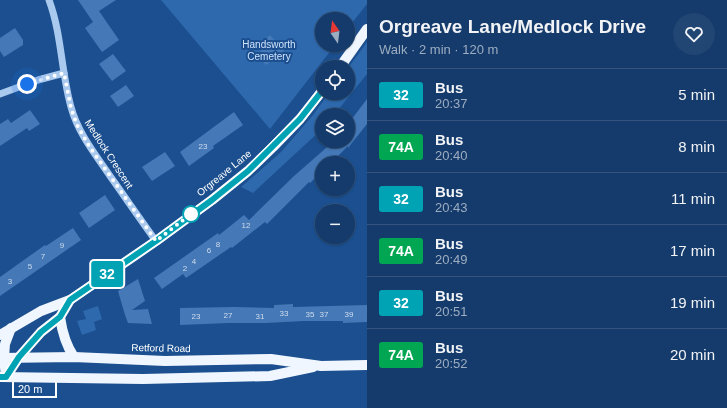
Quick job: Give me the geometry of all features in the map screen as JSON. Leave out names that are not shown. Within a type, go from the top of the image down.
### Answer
[{"type":"main road","points":[[345,60],[367,29]]},
{"type":"main road","name":"Orgreave Lane","points":[[0,335],[41,311],[70,300],[156,241],[212,200],[248,171],[300,119],[315,100]]},
{"type":"main road","name":"Orgreave Lane","points":[[3,377],[41,332],[60,317],[70,300]]},
{"type":"main road","points":[[60,317],[64,338],[74,357]]},
{"type":"main road","points":[[3,377],[2,358],[11,328]]},
{"type":"main road","name":"Retford Road","points":[[2,358],[74,357],[165,361],[271,359],[321,366],[367,365]]},
{"type":"main road","name":"Retford Road","points":[[3,377],[143,379],[270,376],[321,366]]},
{"type":"street","name":"Medlock Crescent","points":[[49,0],[59,38],[71,108],[77,125],[89,146],[156,241]]},
{"type":"street","points":[[0,94],[38,80],[64,73]]},
{"type":"green space","name":"Handsworth Cemetery","points":[[161,0],[367,0],[367,4],[355,19],[355,12],[315,12],[315,52],[330,52],[323,60],[315,60],[315,71],[270,129]]},
{"type":"green space","points":[[367,42],[367,74],[355,89],[355,60]]},
{"type":"green space","points":[[324,100],[346,100],[340,108],[318,108]]},
{"type":"green space","points":[[315,112],[315,135],[253,193],[241,187],[281,152]]},
{"type":"green space","points":[[98,306],[102,319],[94,322],[96,330],[82,335],[77,321],[86,319],[83,311]]},
{"type":"building","points":[[78,0],[116,0],[99,11],[119,40],[102,52],[85,28],[93,22]]},
{"type":"building","points":[[15,28],[23,40],[23,45],[4,57],[0,51],[0,38]]},
{"type":"building","points":[[270,35],[284,51],[266,65],[257,54],[265,47],[261,43]]},
{"type":"building","points":[[113,54],[126,71],[112,81],[99,64]]},
{"type":"building","points":[[126,85],[134,96],[118,107],[110,96]]},
{"type":"building","points":[[367,99],[367,124],[355,139],[355,115]]},
{"type":"building","points":[[30,110],[40,124],[29,131],[27,128],[0,146],[0,124],[8,119],[11,123]]},
{"type":"building","points":[[234,112],[243,125],[213,146],[214,148],[189,166],[180,152]]},
{"type":"building","points":[[326,148],[346,148],[338,156],[317,156]]},
{"type":"building","points":[[165,152],[175,166],[152,181],[142,167]]},
{"type":"building","points":[[315,158],[315,178],[310,183],[309,182],[267,224],[265,222],[232,248],[231,247],[186,278],[183,274],[162,289],[154,278],[218,233],[219,235],[244,215],[249,220]]},
{"type":"building","points":[[105,195],[115,210],[89,228],[79,213]]},
{"type":"building","points":[[73,228],[81,240],[0,296],[0,277],[45,245],[46,246]]},
{"type":"building","points":[[138,279],[145,301],[132,310],[148,309],[152,324],[128,323],[125,315],[118,291]]},
{"type":"building","points":[[293,304],[293,307],[367,305],[367,322],[343,323],[343,321],[304,321],[180,325],[180,308],[274,308],[274,305]]},
{"type":"bus line","name":"32","points":[[0,377],[6,377],[19,357],[41,332],[60,317],[70,300],[156,241],[212,200],[248,171],[300,119],[315,100]]},
{"type":"route","points":[[27,84],[64,73],[71,108],[77,125],[89,146],[156,241],[191,214]]}]
